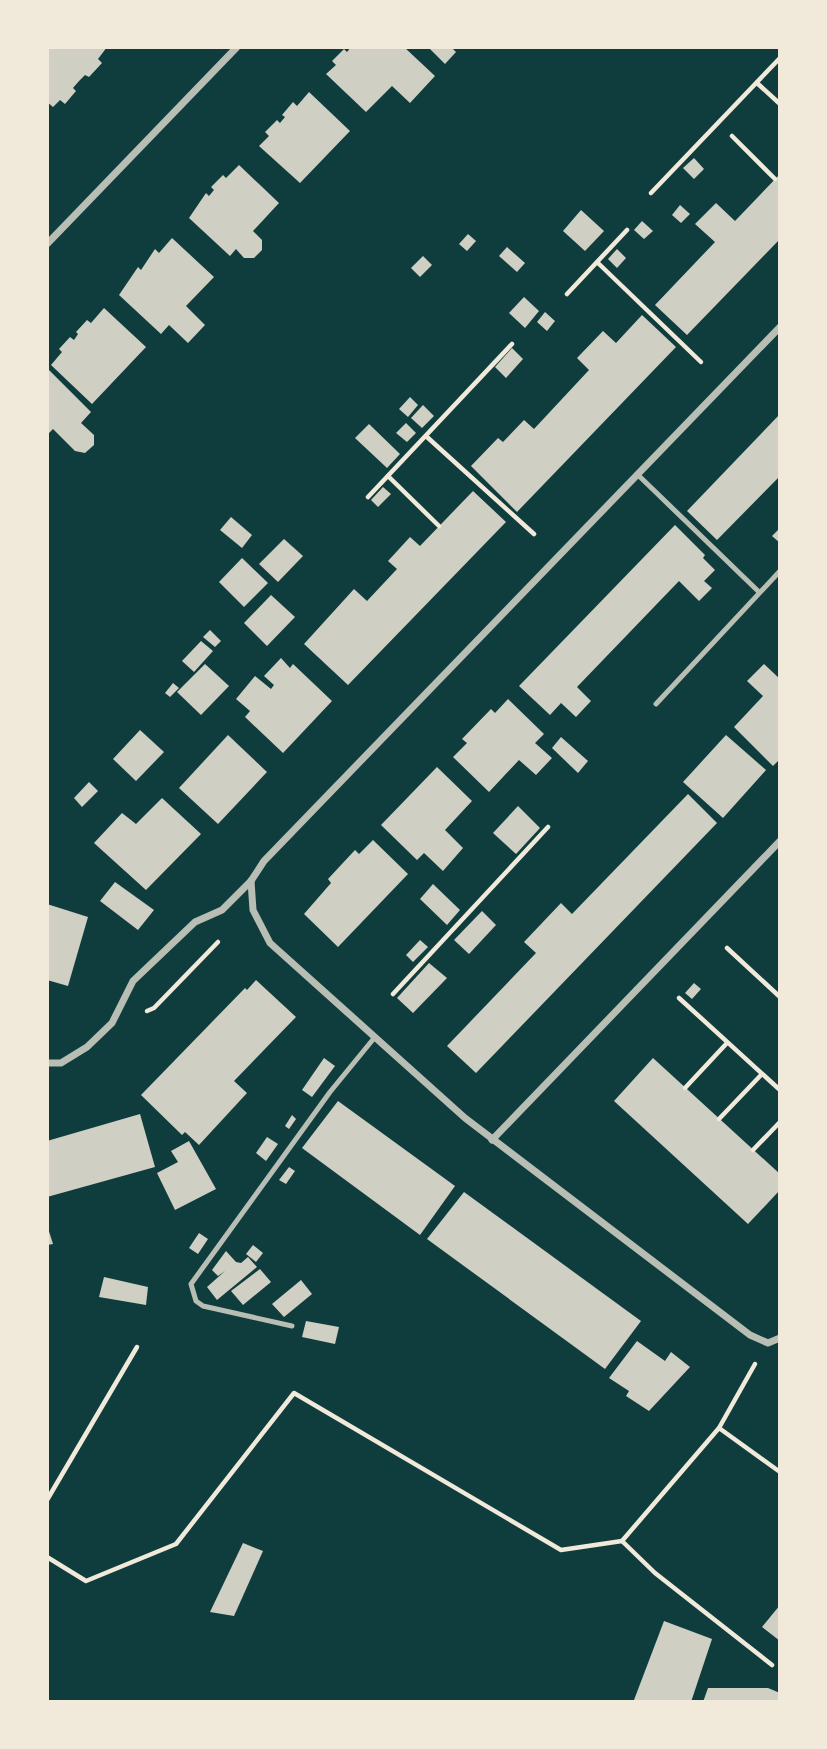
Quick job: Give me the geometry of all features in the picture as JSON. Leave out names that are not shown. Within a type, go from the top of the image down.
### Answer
[{"type":"street","points":[[47,244],[237,47]]},
{"type":"street","points":[[47,1063],[61,1063],[88,1047],[112,1023],[133,981],[195,922],[222,910],[251,881],[255,872],[322,800],[780,327]]},
{"type":"street","points":[[492,1140],[780,841]]},
{"type":"street","points":[[251,881],[253,909],[263,934],[374,1037],[492,1140],[645,1252],[750,1335],[768,1342],[780,1338]]},
{"type":"lane","points":[[638,474],[759,592]]},
{"type":"lane","points":[[656,704],[780,571]]},
{"type":"lane","points":[[292,1326],[203,1306],[196,1301],[191,1284],[322,1103],[374,1037]]},
{"type":"path","points":[[651,193],[780,58]]},
{"type":"path","points":[[757,83],[780,104]]},
{"type":"path","points":[[732,136],[775,178]]},
{"type":"path","points":[[567,294],[627,230]]},
{"type":"path","points":[[598,263],[701,362]]},
{"type":"path","points":[[368,497],[512,344]]},
{"type":"path","points":[[427,437],[534,534]]},
{"type":"path","points":[[396,467],[403,473]]},
{"type":"path","points":[[387,476],[439,526]]},
{"type":"path","points":[[393,995],[548,827]]},
{"type":"path","points":[[727,948],[780,997]]},
{"type":"path","points":[[678,998],[779,1091]]},
{"type":"path","points":[[685,1087],[727,1043]]},
{"type":"path","points":[[719,1119],[761,1075]]},
{"type":"path","points":[[753,1150],[780,1122]]},
{"type":"path","points":[[47,1557],[86,1581],[176,1544],[294,1393],[561,1549],[622,1541],[719,1428],[768,1342]]},
{"type":"path","points":[[47,1500],[137,1347]]},
{"type":"path","points":[[719,1428],[780,1472]]},
{"type":"path","points":[[622,1541],[655,1573],[772,1665]]},
{"type":"building","points":[[47,47],[107,47],[98,59],[102,63],[89,77],[85,75],[79,81],[73,88],[76,91],[65,104],[60,100],[53,107],[47,102]]},
{"type":"building","points":[[351,47],[404,47],[435,76],[410,103],[392,86],[366,112],[326,74],[336,65],[332,61],[344,49],[347,52]]},
{"type":"building","points":[[428,47],[451,47],[456,52],[445,64]]},
{"type":"building","points":[[309,92],[350,131],[300,183],[259,146],[269,136],[265,132],[277,120],[280,123],[285,117],[282,115],[293,102],[297,106]]},
{"type":"building","points":[[694,158],[704,169],[694,179],[683,168]]},
{"type":"building","points":[[239,165],[279,203],[253,231],[262,240],[262,250],[254,258],[244,258],[236,249],[230,256],[189,218],[206,193],[209,196],[214,190],[211,187],[223,175],[226,178]]},
{"type":"building","points":[[780,174],[780,239],[687,335],[655,305],[715,242],[695,224],[716,203],[735,221]]},
{"type":"building","points":[[680,205],[690,214],[681,223],[672,215]]},
{"type":"building","points":[[581,210],[604,231],[585,251],[563,231]]},
{"type":"building","points":[[642,221],[653,231],[644,239],[634,230]]},
{"type":"building","points":[[468,234],[476,241],[467,251],[459,244]]},
{"type":"building","points":[[172,238],[214,277],[186,306],[205,325],[188,343],[169,325],[161,334],[119,295],[138,267],[141,270],[155,249],[159,253]]},
{"type":"building","points":[[507,247],[525,263],[517,272],[499,256]]},
{"type":"building","points":[[617,249],[626,258],[617,268],[608,259]]},
{"type":"building","points":[[423,256],[432,265],[420,277],[411,268]]},
{"type":"building","points":[[524,297],[539,311],[525,328],[509,313]]},
{"type":"building","points":[[104,308],[146,347],[92,404],[51,365],[62,352],[59,349],[70,337],[74,340],[78,334],[76,332],[87,320],[91,323]]},
{"type":"building","points":[[545,312],[555,321],[547,331],[537,322]]},
{"type":"building","points":[[642,315],[676,347],[517,512],[471,466],[498,438],[503,442],[524,420],[534,429],[589,370],[577,358],[603,331],[616,343]]},
{"type":"building","points":[[512,348],[523,359],[506,378],[495,367]]},
{"type":"building","points":[[47,368],[91,412],[81,423],[94,435],[94,445],[85,453],[75,451],[53,429],[47,435]]},
{"type":"building","points":[[410,397],[418,405],[408,417],[399,409]]},
{"type":"building","points":[[423,405],[434,416],[422,428],[411,418]]},
{"type":"building","points":[[780,414],[780,476],[717,540],[687,511]]},
{"type":"building","points":[[406,423],[416,433],[407,442],[396,433]]},
{"type":"building","points":[[369,424],[400,454],[387,468],[355,438]]},
{"type":"building","points":[[383,487],[391,494],[378,507],[371,500]]},
{"type":"building","points":[[473,491],[506,522],[348,685],[304,644],[354,589],[367,601],[397,569],[388,561],[410,537],[420,546]]},
{"type":"building","points":[[231,517],[252,535],[242,548],[220,530]]},
{"type":"building","points":[[675,525],[705,555],[703,558],[715,570],[704,581],[712,588],[699,601],[679,581],[577,687],[591,701],[576,717],[561,703],[550,715],[519,686]]},
{"type":"building","points":[[780,528],[780,543],[772,536]]},
{"type":"building","points":[[284,539],[303,556],[278,582],[259,564]]},
{"type":"building","points":[[242,558],[268,583],[244,607],[219,582]]},
{"type":"building","points":[[271,595],[295,617],[267,646],[244,623]]},
{"type":"building","points":[[210,630],[221,641],[215,647],[203,637]]},
{"type":"building","points":[[201,641],[213,651],[194,672],[182,661]]},
{"type":"building","points":[[281,658],[290,668],[293,664],[332,701],[283,753],[245,717],[250,711],[236,699],[255,676],[271,689],[274,685],[264,676]]},
{"type":"building","points":[[205,664],[229,686],[201,715],[177,692]]},
{"type":"building","points":[[764,664],[780,679],[780,759],[773,766],[734,727],[763,696],[747,681]]},
{"type":"building","points":[[173,683],[179,688],[170,697],[165,693]]},
{"type":"building","points":[[508,699],[544,734],[535,743],[552,758],[536,775],[519,760],[489,792],[453,757],[467,743],[462,739],[491,709],[495,713]]},
{"type":"building","points":[[140,730],[164,752],[136,781],[113,759]]},
{"type":"building","points":[[228,735],[267,772],[218,824],[179,788]]},
{"type":"building","points":[[726,735],[766,770],[723,818],[683,782]]},
{"type":"building","points":[[561,737],[588,761],[578,773],[552,748]]},
{"type":"building","points":[[437,767],[472,801],[445,830],[463,848],[443,871],[424,853],[417,860],[381,825]]},
{"type":"building","points":[[89,782],[98,791],[82,807],[74,798]]},
{"type":"building","points":[[688,794],[717,823],[476,1073],[447,1046],[536,953],[524,942],[561,903],[572,914]]},
{"type":"building","points":[[162,798],[201,834],[146,890],[94,843],[122,813],[136,824]]},
{"type":"building","points":[[518,806],[540,828],[516,854],[493,833]]},
{"type":"building","points":[[373,840],[408,874],[338,947],[304,914],[331,883],[328,879],[341,865],[355,850],[359,854]]},
{"type":"building","points":[[115,882],[154,910],[138,930],[100,901]]},
{"type":"building","points":[[433,884],[460,910],[447,925],[420,899]]},
{"type":"building","points":[[47,904],[88,917],[68,986],[47,980]]},
{"type":"building","points":[[482,911],[496,925],[469,954],[454,940]]},
{"type":"building","points":[[420,940],[428,947],[413,962],[406,955]]},
{"type":"building","points":[[429,963],[447,978],[413,1013],[397,998]]},
{"type":"building","points":[[256,980],[296,1017],[234,1081],[247,1093],[199,1145],[185,1132],[182,1135],[141,1095],[245,988],[247,990]]},
{"type":"building","points":[[694,983],[701,989],[692,999],[685,993]]},
{"type":"building","points":[[324,1058],[335,1066],[312,1097],[302,1090]]},
{"type":"building","points":[[653,1058],[780,1174],[780,1190],[748,1224],[614,1101]]},
{"type":"building","points":[[338,1101],[455,1186],[420,1235],[302,1148]]},
{"type":"building","points":[[140,1114],[155,1167],[47,1197],[47,1141]]},
{"type":"building","points":[[292,1115],[296,1119],[289,1129],[285,1126]]},
{"type":"building","points":[[267,1137],[278,1144],[266,1161],[256,1153]]},
{"type":"building","points":[[189,1141],[216,1189],[175,1210],[157,1173],[178,1162],[171,1151]]},
{"type":"building","points":[[289,1167],[295,1171],[286,1184],[279,1180]]},
{"type":"building","points":[[464,1192],[641,1321],[605,1369],[427,1239]]},
{"type":"building","points":[[47,1225],[53,1244],[47,1245]]},
{"type":"building","points":[[199,1233],[208,1239],[198,1254],[189,1248]]},
{"type":"building","points":[[253,1245],[263,1253],[256,1262],[246,1254]]},
{"type":"building","points":[[226,1251],[236,1262],[241,1263],[248,1257],[257,1267],[217,1300],[207,1287],[225,1271],[218,1276],[212,1270]]},
{"type":"building","points":[[260,1269],[271,1282],[243,1305],[231,1291]]},
{"type":"building","points":[[104,1277],[148,1287],[146,1305],[99,1297]]},
{"type":"building","points":[[301,1280],[312,1294],[284,1317],[272,1304]]},
{"type":"building","points":[[306,1321],[339,1327],[335,1344],[302,1337]]},
{"type":"building","points":[[637,1341],[665,1361],[671,1352],[690,1367],[649,1411],[626,1396],[629,1391],[609,1378]]},
{"type":"building","points":[[243,1543],[263,1551],[234,1616],[210,1612]]},
{"type":"building","points":[[780,1605],[780,1641],[762,1627]]},
{"type":"building","points":[[664,1621],[712,1639],[691,1702],[634,1700]]},
{"type":"building","points":[[708,1688],[768,1688],[780,1693],[780,1702],[703,1702]]}]
